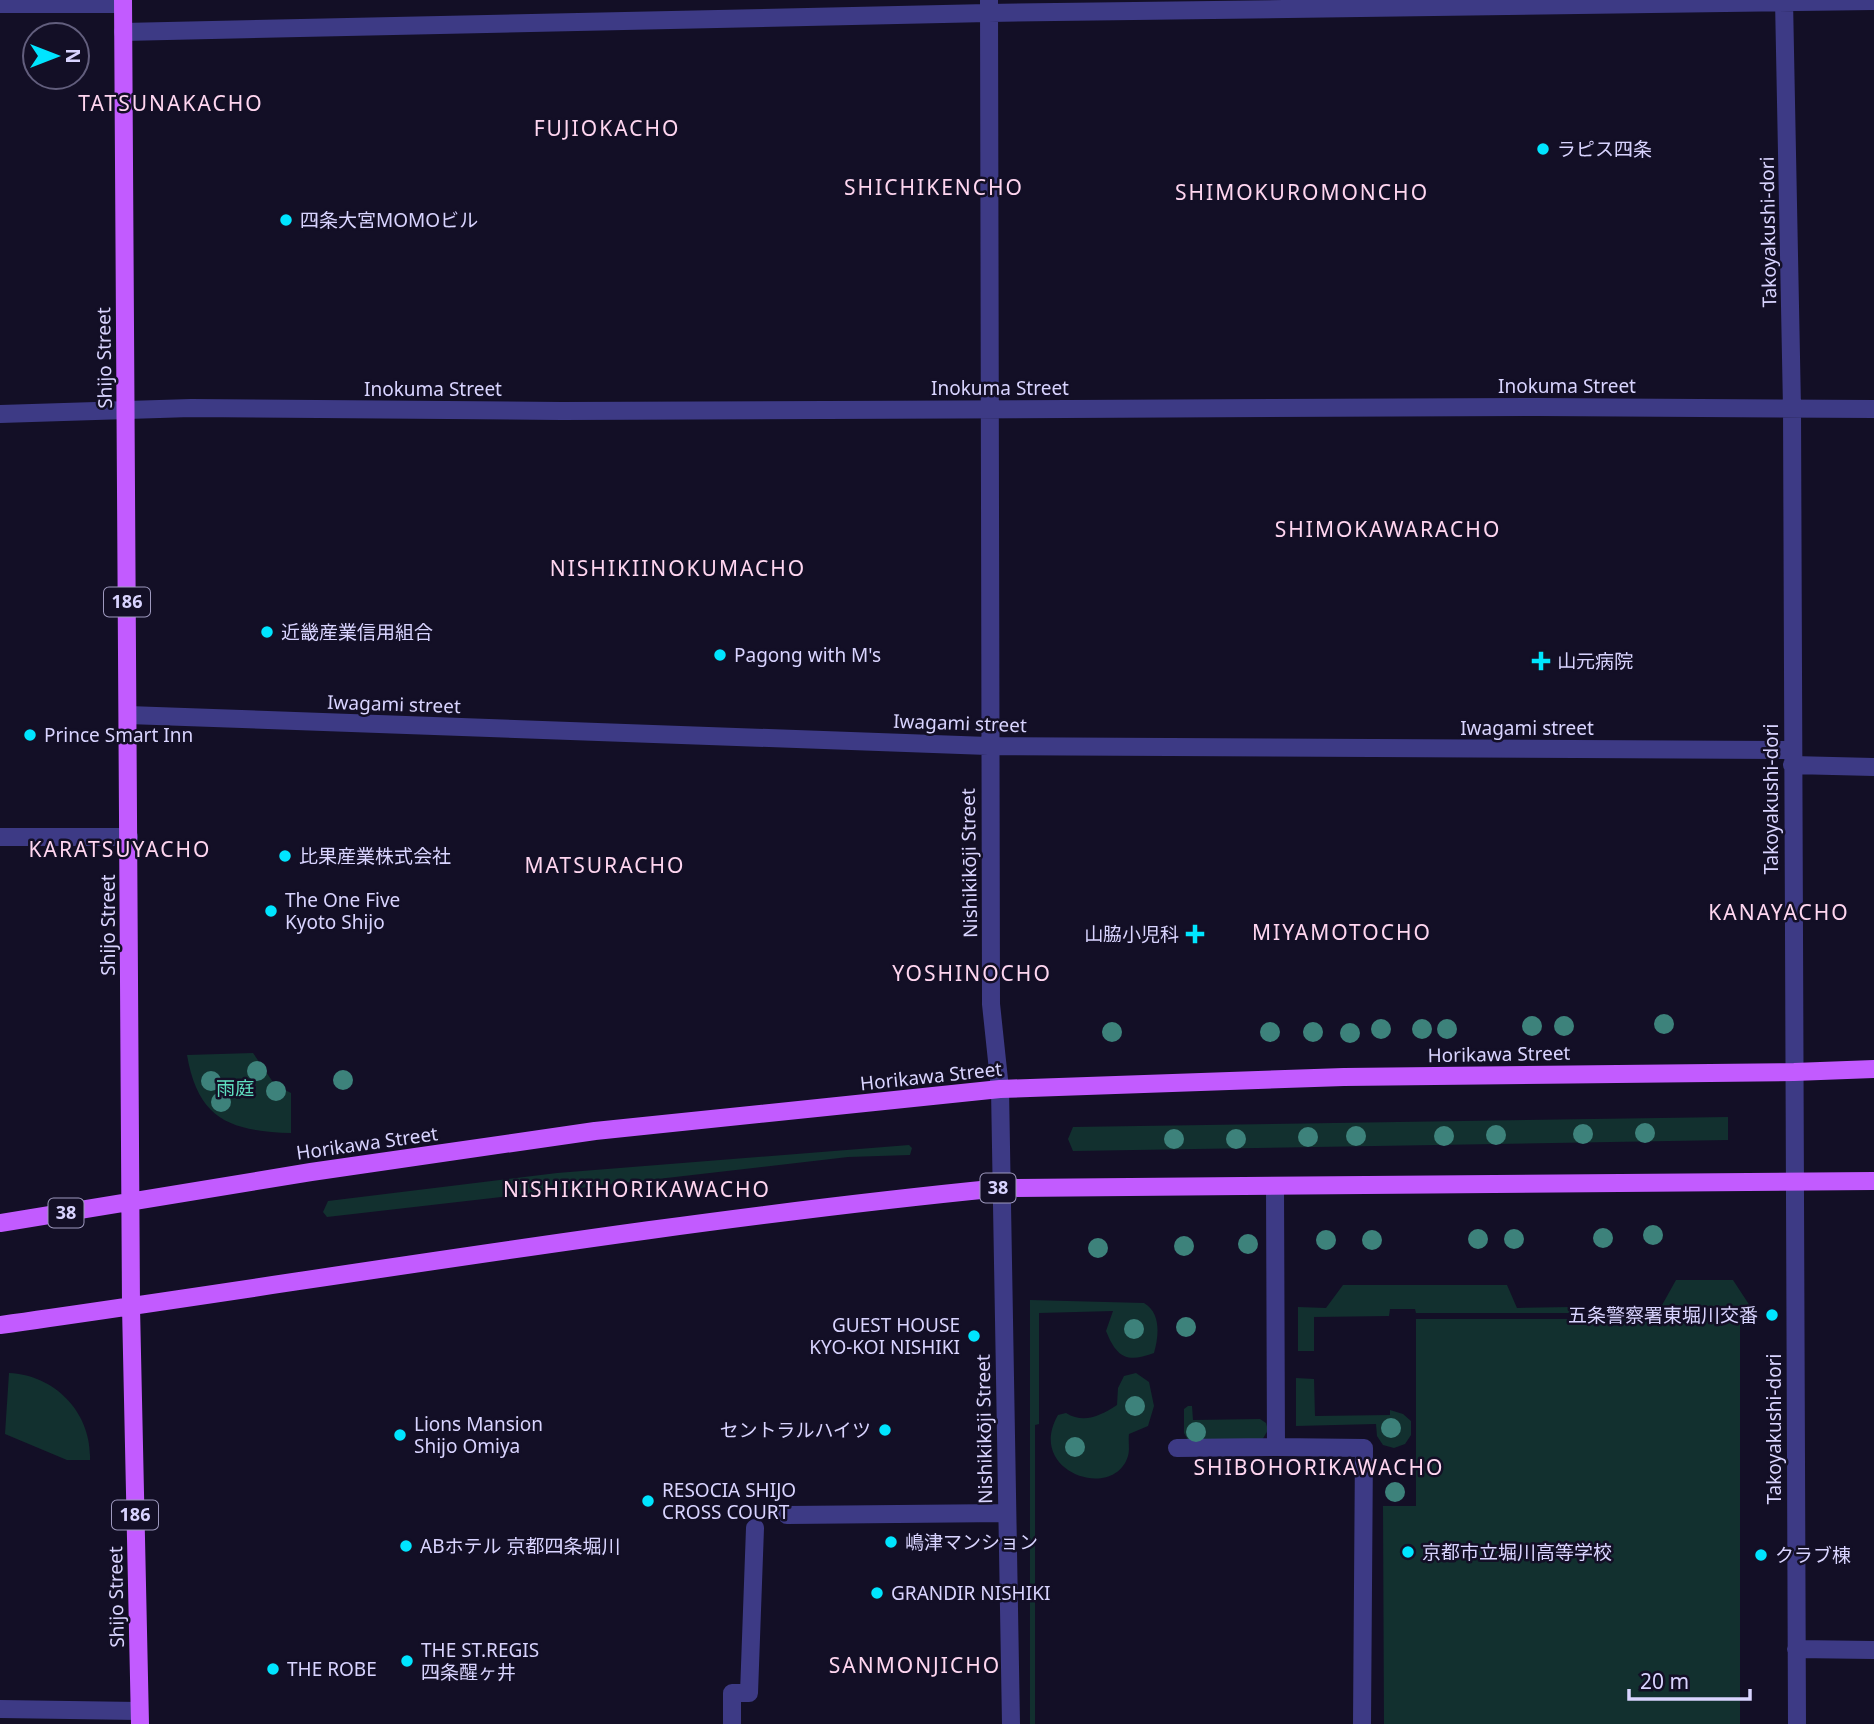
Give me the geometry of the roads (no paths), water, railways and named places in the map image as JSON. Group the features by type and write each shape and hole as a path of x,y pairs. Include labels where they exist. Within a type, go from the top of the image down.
{"main road":[{"name":"Shijo Street","path":"123,2 131,1307 139,1717"},
{"name":"Horikawa Street","path":"0,1223 311,1172 595,1131 1000,1089 1344,1077 1874,1069"},
{"name":"38","path":"0,1325 131,1307 311,1277 859,1202 1001,1188 1794,1184 1874,1181"}],"street":[{"name":"Takoyakushi-dori","path":"1784,1 1792,408 1797,1724"},
{"path":"123,32 989,6 1874,1"},
{"path":"0,4 123,2"},
{"name":"Nishikikōji Street","path":"989,6 988,746 991,1004 1000,1089 1011,1724"},
{"name":"Inokuma Street","path":"126,412 191,408 562,411 1874,409"},
{"path":"0,414 126,412"},
{"name":"Iwagami street","path":"128,715 988,746 1792,758 1874,766"},
{"path":"0,837 129,837"},
{"path":"1275,1186 1276,1447"},
{"path":"1177,1448 1364,1448 1362,1724"},
{"path":"787,1514 1007,1513"},
{"path":"732,1724 732,1693 748,1693 755,1528"},
{"path":"1796,1649 1874,1650"},
{"path":"0,1710 139,1717"}],"place":[{"name":"ラピス四条","path":"1543,149"},
{"name":"四条大宮MOMOビル","path":"286,220"},
{"name":"近畿産業信用組合","path":"267,632"},
{"name":"Pagong with M's","path":"720,655"},
{"name":"山元病院","path":"1541,661"},
{"name":"Prince Smart Inn","path":"30,735"},
{"name":"比果産業株式会社","path":"285,856"},
{"name":"The One Five Kyoto Shijo","path":"271,911"},
{"name":"山脇小児科","path":"1195,934"},
{"name":"五条警察署東堀川交番","path":"1772,1315"},
{"name":"GUEST HOUSE KYO-KOI NISHIKI","path":"974,1336"},
{"name":"セントラルハイツ","path":"885,1430"},
{"name":"Lions Mansion Shijo Omiya","path":"400,1435"},
{"name":"RESOCIA SHIJO CROSS COURT","path":"648,1501"},
{"name":"嶋津マンション","path":"891,1542"},
{"name":"ABホテル 京都四条堀川","path":"406,1546"},
{"name":"京都市立堀川高等学校","path":"1408,1552"},
{"name":"クラブ棟","path":"1761,1555"},
{"name":"GRANDIR NISHIKI","path":"877,1593"},
{"name":"THE ST.REGIS 四条醒ヶ井","path":"407,1661"},
{"name":"THE ROBE","path":"273,1669"}],"district":[{"name":"TATSUNAKACHO","path":"171,104"},
{"name":"FUJIOKACHO","path":"607,129"},
{"name":"SHICHIKENCHO","path":"934,188"},
{"name":"SHIMOKUROMONCHO","path":"1302,193"},
{"name":"SHIMOKAWARACHO","path":"1388,530"},
{"name":"NISHIKIINOKUMACHO","path":"678,569"},
{"name":"KARATSUYACHO","path":"120,850"},
{"name":"MATSURACHO","path":"605,866"},
{"name":"KANAYACHO","path":"1779,913"},
{"name":"MIYAMOTOCHO","path":"1342,933"},
{"name":"YOSHINOCHO","path":"972,974"},
{"name":"NISHIKIHORIKAWACHO","path":"637,1190"},
{"name":"SHIBOHORIKAWACHO","path":"1319,1468"},
{"name":"SANMONJICHO","path":"915,1666"}],"park label":[{"name":"雨庭","path":"235,1088"}]}
